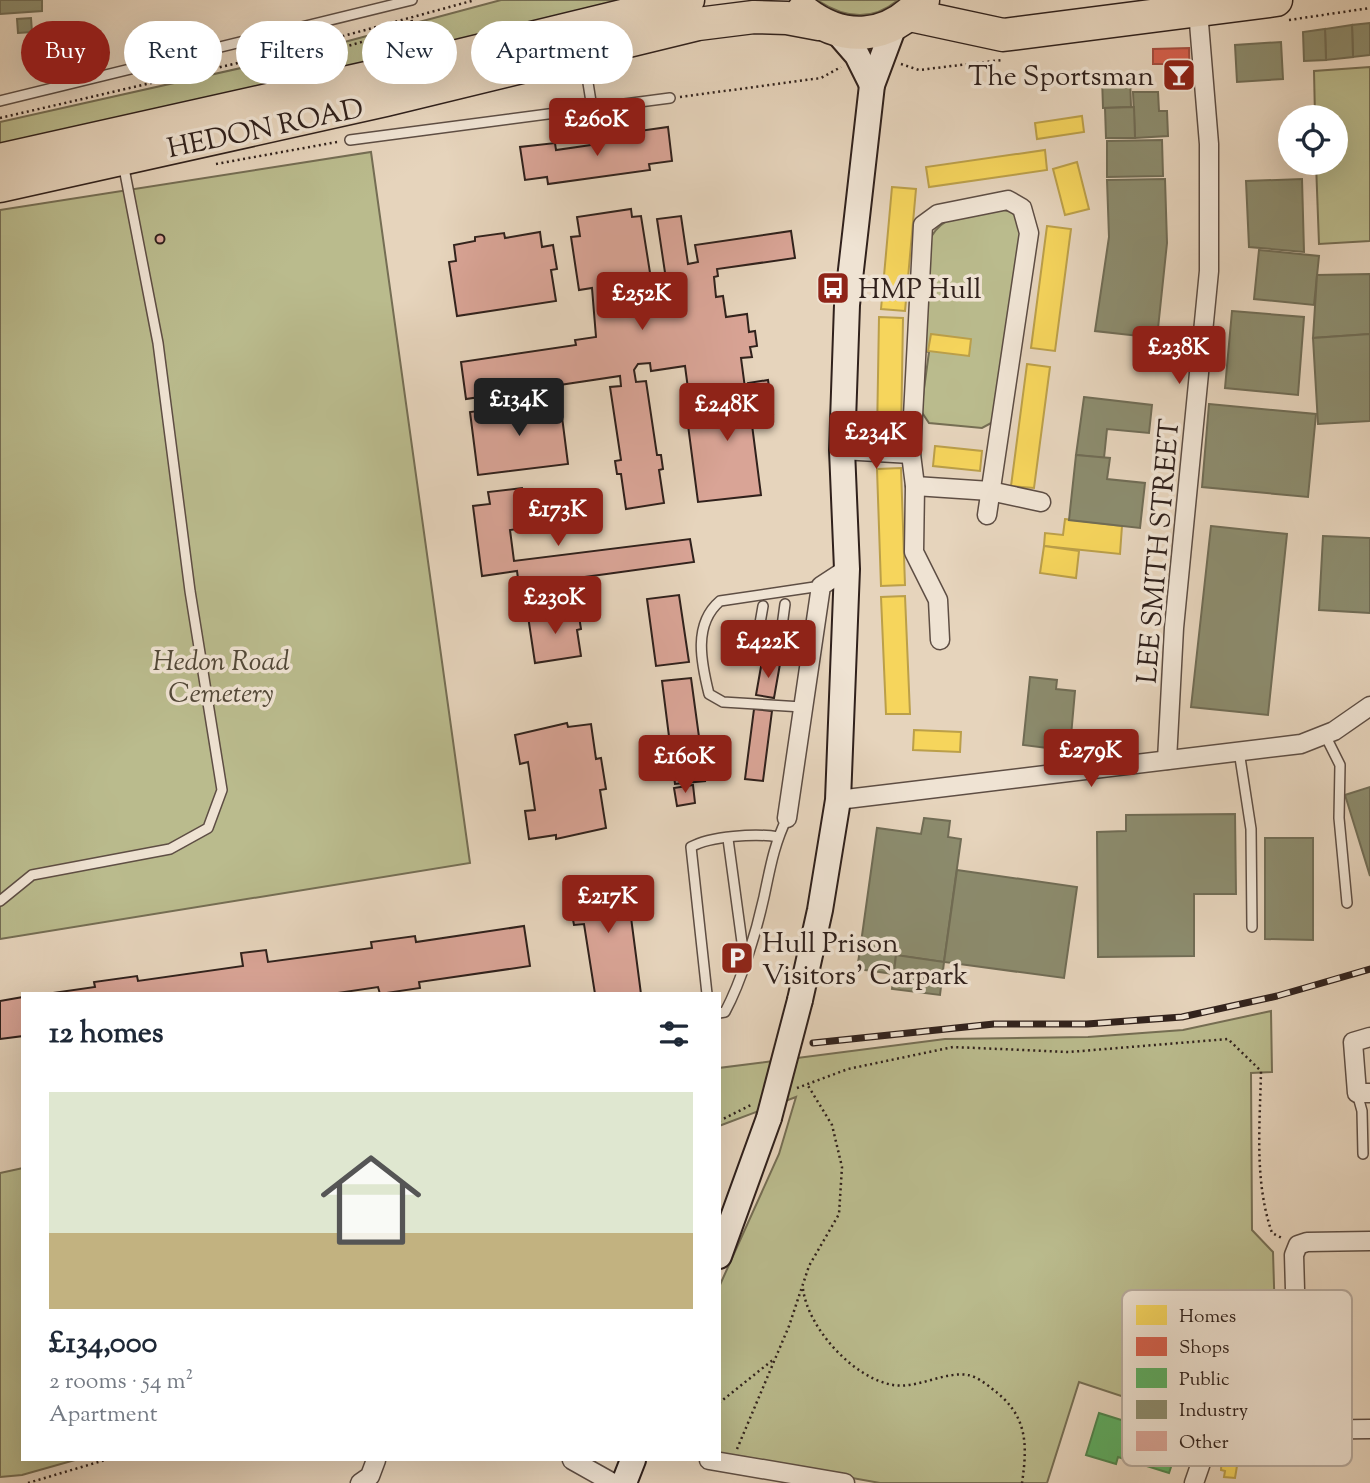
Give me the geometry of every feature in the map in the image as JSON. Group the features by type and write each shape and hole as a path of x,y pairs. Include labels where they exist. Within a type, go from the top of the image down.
{"highway":[{"name":"HEDON ROAD","path":"0,160 375,76 688,0"},
{"path":"795,0 828,28"},
{"path":"948,0 972,30"},
{"path":"909,14 1003,35 1028,34 1276,0"},
{"name":"HEDON ROAD","path":"633,40 698,24 754,17 787,18 856,35 909,14"},
{"name":"HEDON ROAD","path":"0,186 471,79"}],"street":[{"name":"LEE SMITH STREET","path":"1167,760 1174,628 1209,271 1209,144 1198,11"},
{"path":"721,1249 800,1000 820,910 838,800 847,569 842,450 847,305 872,85 909,14"},
{"path":"828,28 857,55 872,85"},
{"path":"940,640 938,600 914,552 915,486 911,454 923,225 938,214 1008,200 1022,208 1029,233 987,515"},
{"path":"842,450 911,454"},
{"path":"915,486 990,491 1041,502"},
{"path":"787,818 821,586 847,569"},
{"path":"838,800 1301,744 1329,733 1370,706"},
{"path":"1363,1093 1353,1042 1370,1038"},
{"path":"1295,1290 1294,1255 1298,1245 1307,1242 1370,1241"},
{"path":"1352,1429 1370,1429"},
{"path":"574,1461 613,1483"},
{"path":"624,1483 633,1461"},
{"path":"716,1461 845,1483"},
{"path":"1194,1483 1200,1466"}],"lane":[{"path":"0,101 412,0"},
{"path":"589,84 597,139"},
{"path":"350,140 670,98"},
{"path":"0,901 32,875 170,849 208,828 222,790 190,591 158,343 122,158"},
{"path":"802,707 723,702 709,694 702,668 701,638 709,610 720,601 821,586"},
{"path":"778,656 785,604"},
{"path":"763,606 755,652 809,660"},
{"path":"1329,733 1340,765 1339,818 1347,903"},
{"path":"1239,751 1251,829 1252,926"},
{"path":"721,1013 725,1012 734,994 764,898 772,855 787,818"},
{"path":"708,992 691,847 706,841 764,834 778,837"},
{"path":"728,839 745,959"},
{"path":"1363,1093 1363,1153"}],"path":[{"path":"0,118 281,52 475,0"},
{"path":"348,46 414,27 411,17"},
{"path":"354,44 356,52"},
{"path":"794,1089 848,1069 953,1047 1069,1052 1228,1039 1261,1071 1259,1156 1264,1208 1272,1233 1298,1245"},
{"path":"731,1463 809,1266 839,1214 842,1167 832,1125 807,1084"},
{"path":"721,1120 763,1110"},
{"path":"802,1286 809,1317 819,1333 872,1378 895,1385 968,1375 1006,1399 1019,1416 1024,1438 1022,1483"},
{"path":"721,1401 775,1357"},
{"path":"27,1483 101,1461"}],"green space":[{"path":"501,0 657,0 568,21 471,21 471,44 457,47 457,21 423,21"},
{"path":"817,0 898,0 878,12 858,15 837,11"},
{"path":"362,37 362,70 348,73 348,41"},
{"path":"1370,67 1370,241 1319,244 1316,175 1348,175 1348,105 1315,105 1314,71"},
{"path":"236,69 236,84 301,84 0,155 0,122 169,84 222,84 222,72"},
{"name":"Hedon Road Cemetery","path":"371,152 470,863 0,939 0,210"},
{"path":"996,209 1013,213 1021,228 993,422 982,428 929,423 921,411 929,352 923,351 931,237 943,223 951,219"},
{"path":"1271,1011 1272,1072 1251,1073 1252,1230 1273,1252 1274,1290 1122,1290 1122,1396 1079,1382 1047,1483 880,1483 721,1454 721,1283 779,1154 796,1097 721,1125 721,1068 945,1039 1088,1037 1183,1030"},
{"path":"21,1168 21,1461 71,1461 22,1475 0,1477 0,1173"}],"building: Homes":[{"path":"1082,116 1084,132 1037,139 1035,123"},
{"path":"1045,150 1047,170 929,187 926,167"},
{"path":"1077,162 1089,209 1065,215 1053,169"},
{"path":"892,187 916,189 905,311 881,309"},
{"path":"1047,226 1071,229 1055,351 1031,348"},
{"path":"879,317 903,318 901,436 877,435"},
{"path":"931,334 971,339 969,356 928,351"},
{"path":"1027,364 1050,367 1034,488 1011,486"},
{"path":"935,446 982,451 980,471 933,466"},
{"path":"901,468 905,585 881,586 877,469"},
{"path":"1065,519 1122,526 1120,554 1044,546 1045,533 1063,535"},
{"path":"1044,546 1079,551 1076,578 1040,573"},
{"path":"905,596 910,714 886,714 881,597"},
{"path":"914,730 961,732 960,752 913,750"},
{"path":"1221,1466 1237,1466 1235,1478 1224,1477 1225,1471 1221,1470"}],"building: Shops":[{"name":"The Sportsman","path":"1189,48 1190,87 1169,87 1168,64 1153,64 1153,49"}],"building: Public":[{"path":"1099,1413 1122,1420 1122,1458 1118,1457 1116,1464 1086,1455"},
{"path":"1147,1466 1171,1466 1169,1473"}],"building: Industry":[{"path":"0,0 42,0 42,11 0,14"},
{"path":"31,18 31,21 21,21 21,33 18,33 17,19"},
{"path":"1370,23 1370,55 1353,57 1352,25"},
{"path":"1352,25 1353,57 1326,60 1325,29"},
{"path":"1325,29 1326,60 1304,61 1303,32"},
{"path":"1281,42 1283,79 1237,82 1235,45"},
{"path":"1130,76 1131,107 1103,108 1102,77"},
{"path":"1133,92 1158,92 1159,111 1167,111 1168,136 1135,138"},
{"path":"1134,107 1135,138 1106,138 1105,108"},
{"path":"1162,140 1163,176 1107,177 1107,141"},
{"path":"1165,179 1167,243 1157,338 1095,331 1109,237 1107,180"},
{"path":"1302,179 1304,252 1249,247 1246,181"},
{"path":"1259,250 1319,256 1314,305 1254,299"},
{"path":"1370,274 1370,334 1313,338 1317,275"},
{"path":"1232,311 1304,317 1298,395 1225,388"},
{"path":"1370,334 1370,421 1318,424 1313,338"},
{"path":"1084,397 1152,405 1149,433 1107,429 1104,458 1076,455"},
{"path":"1209,404 1316,414 1308,497 1202,487"},
{"path":"1076,455 1110,458 1107,479 1145,483 1140,528 1069,520"},
{"path":"1211,526 1287,534 1268,715 1191,707"},
{"path":"1323,536 1370,538 1370,613 1319,610"},
{"path":"1030,677 1057,680 1056,689 1075,691 1071,736 1066,736 1065,747 1056,746 1056,749 1023,745"},
{"path":"1370,787 1370,876 1345,795"},
{"path":"1235,814 1236,894 1194,894 1194,956 1098,957 1097,832 1126,831 1126,815"},
{"path":"924,818 950,821 948,837 961,839 944,962 860,950 877,828 921,834"},
{"path":"1265,838 1313,838 1313,940 1265,939"},
{"path":"957,870 1077,887 1064,978 944,962"},
{"path":"860,950 896,955 894,974 857,969"},
{"path":"896,955 944,962 940,995 892,989"}],"building: Other":[{"path":"668,127 672,161 649,164 650,170 548,184 547,177 525,180 520,147 555,143 556,150 633,139 632,132"},
{"path":"631,209 632,217 641,216 651,279 638,280 643,311 670,306 657,219 681,216 688,264 698,262 695,245 791,231 795,258 717,269 718,276 714,277 716,297 723,296 726,317 747,314 749,332 755,331 757,346 750,347 752,357 741,358 745,388 689,396 685,366 651,371 650,363 638,364 634,370 636,382 646,381 657,455 661,455 663,469 659,470 664,503 626,509 621,474 617,474 615,461 621,460 610,387 621,386 620,376 466,399 461,362 576,345 575,340 596,337 592,288 579,290 571,237 580,236 577,217"},
{"path":"540,232 542,247 553,245 557,269 551,270 556,301 457,316 449,262 456,261 454,245 475,241 475,237 504,233 505,238"},
{"path":"160,234 165,239 160,244 155,239"},
{"path":"768,380 773,414 751,417 761,495 698,502 685,402 749,394 748,383"},
{"path":"560,401 568,464 478,475 470,412"},
{"path":"522,488 524,501 528,500 531,527 510,530 514,561 690,539 694,562 519,586 517,571 482,576 473,506 490,504 488,492"},
{"path":"679,595 689,662 656,666 647,599"},
{"path":"578,610 581,629 577,630 581,656 535,663 528,616"},
{"path":"762,661 780,664 774,698 756,695"},
{"path":"691,678 705,781 675,784 662,681"},
{"path":"754,709 772,711 763,781 745,779"},
{"path":"567,723 568,727 591,724 596,759 601,758 606,789 600,790 606,828 556,839 556,835 529,839 525,811 535,810 528,762 520,764 515,735"},
{"path":"693,785 695,803 677,806 674,788"},
{"path":"626,879 641,992 595,992 584,924 574,925 567,887"},
{"path":"524,926 530,966 419,982 420,988 393,992 379,992 378,987 344,992 60,992 95,987 94,982 137,976 138,981 243,966 241,953 266,950 268,962 372,948 371,942 415,936 416,942"},
{"path":"21,997 21,1036 0,1039 0,1001"}],"railway":[{"path":"813,1043 994,1024 1087,1024 1182,1017 1277,996 1370,969"}],"place":[{"name":"The Sportsman","path":"1179,75"},
{"name":"HMP Hull","path":"833,288"},
{"name":"Hull Prison Visitors' Carpark","path":"737,958"}]}
